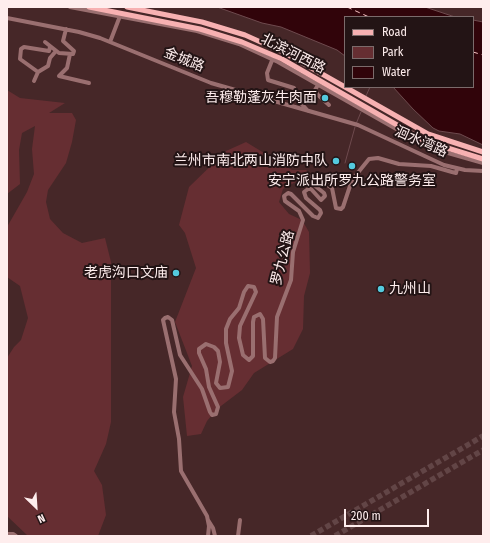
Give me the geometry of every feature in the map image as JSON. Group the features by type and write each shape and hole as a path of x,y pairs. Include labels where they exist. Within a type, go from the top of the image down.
{"main road":[{"name":"北滨河西路","path":"89,7 126,16 200,29 242,42 273,57 425,141 483,159"},
{"name":"北滨河西路","path":"129,8 202,22 245,35 285,53 344,86"},
{"name":"北滨河西路","path":"347,88 428,134 483,152"}],"street":[{"path":"70,7 126,16 110,42"},
{"name":"金城路","path":"7,18 86,34 110,42 211,83 356,125"},
{"path":"66,29 63,41 74,51 70,54 68,68 60,76 89,83"},
{"path":"45,42 56,51 70,54"},
{"path":"38,72 20,59 21,49 24,47 49,52 50,47"},
{"path":"34,81 38,72 48,66 50,58 56,51"},
{"path":"308,111 300,102 294,88 268,80 266,73 273,57 421,143 448,153 483,163"},
{"path":"318,84 316,90 318,95 329,105"},
{"name":"洄水湾路","path":"356,125 431,160 457,169 483,171"},
{"name":"罗九公路","path":"208,536 208,520 181,471 180,439 174,412 176,379 163,320 168,317 172,320 180,355 202,389 210,412 212,415 216,414 218,407 209,387 206,369 198,353 199,349 206,344 214,347 218,351 220,357 216,383 220,388 228,387 232,371 226,343 226,329 230,319 240,308 244,292 248,286 254,287 256,292 240,326 239,338 243,355 249,360 253,356 253,322 254,317 260,314 264,319 265,358 270,362 276,358 277,317 291,280 293,252 303,220 299,211 285,201 284,196 288,193 291,194 313,216 318,218 321,213 320,210 306,198 304,192 308,189 311,190 321,200 325,196 324,193 309,181 311,176 314,176 332,188 336,208 341,209 352,180 369,159 378,158 399,164 431,166 456,173 457,169"},
{"path":"208,520 213,528 215,536"},
{"path":"238,536 240,520"},
{"path":"7,534 13,534 16,536"}],"green space":[{"path":"7,90 20,98 65,103 49,113 72,113 76,120 66,163 48,190 46,202 50,219 63,233 82,243 105,238 111,262 111,422 106,444 94,471 102,485 106,515 98,536 28,536 7,516 7,358 14,347 21,340 28,318 20,286 7,277 7,227 27,192 34,174 32,149 35,126 22,133 19,150 20,184 7,194"},
{"path":"246,142 292,170 306,170 310,174 283,189 279,202 289,214 302,220 309,232 310,273 304,296 303,329 293,349 254,373 242,390 217,409 207,421 201,434 187,436 183,397 192,366 175,322 196,268 185,233 179,225 189,187 226,151"}],"water":[{"path":"217,7 425,7 452,16 344,16 344,55 337,50 281,27 262,23"},
{"path":"474,20 483,22 483,145 460,134 439,131 433,128 394,88 474,88"}],"waterway":[{"path":"366,96 370,88"},
{"path":"356,124 361,112"},
{"path":"345,163 355,127"}],"ferry route":[{"path":"347,7 367,16"},
{"path":"474,52 483,55"}],"tunnel":[{"path":"311,536 483,436"},
{"path":"335,536 483,450"}],"place":[{"name":"吾穆勒蓬灰牛肉面","path":"325,98"},
{"name":"兰州市南北两山消防中队","path":"336,161"},
{"name":"安宁派出所罗九公路警务室","path":"352,166"},
{"name":"老虎沟口文庙","path":"176,273"},
{"name":"九州山","path":"381,289"}]}
